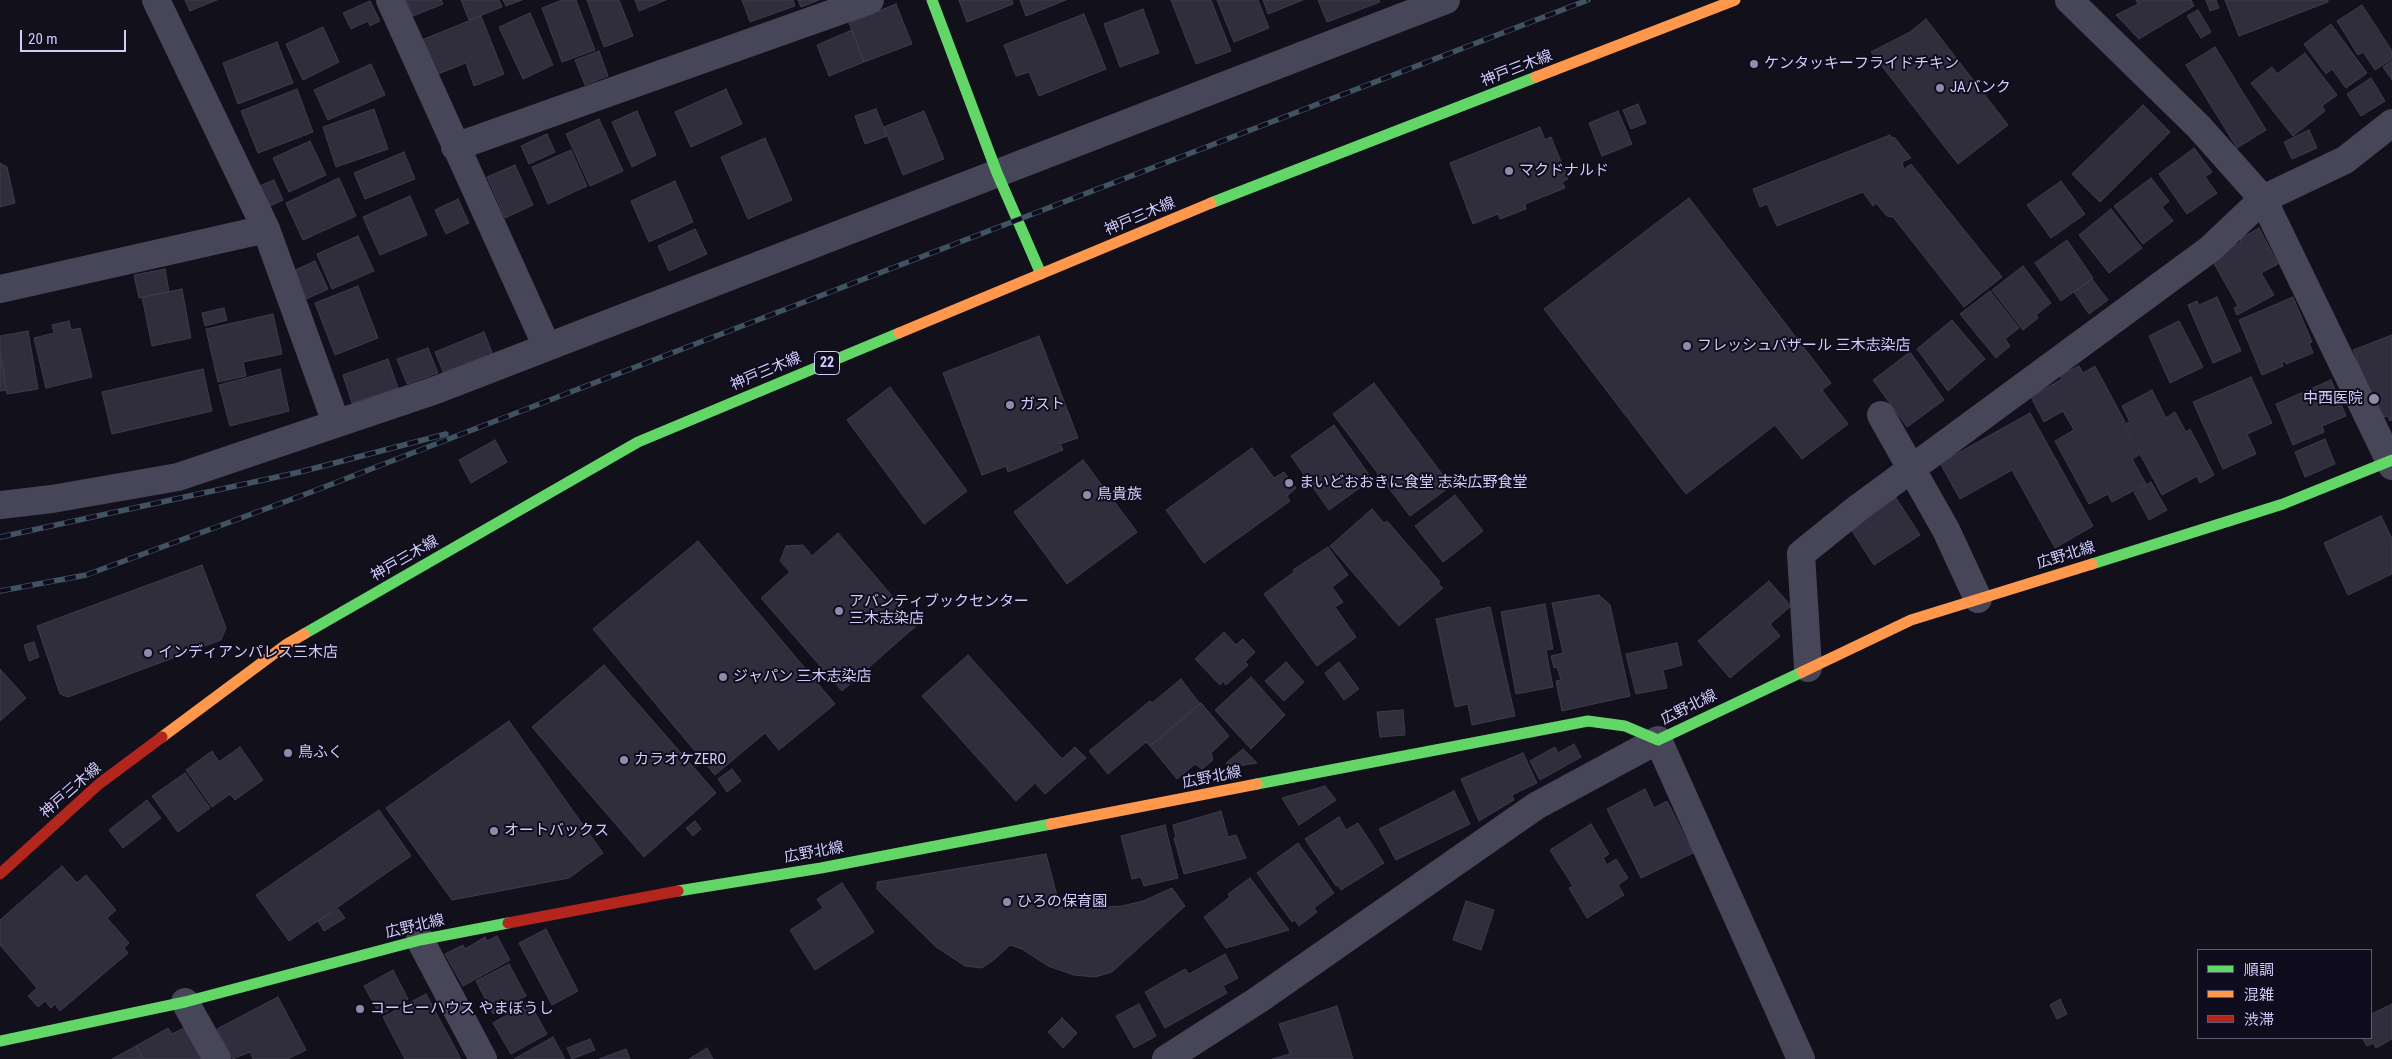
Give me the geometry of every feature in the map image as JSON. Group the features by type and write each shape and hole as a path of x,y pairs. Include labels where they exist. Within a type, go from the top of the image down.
{"street":[{"path":"156,0 266,229 336,423"},
{"path":"390,0 547,347"},
{"path":"456,147 870,0"},
{"path":"932,0 997,172 1041,274"},
{"path":"0,505 52,500 178,477 436,390 997,172 1411,6 1446,0"},
{"name":"神戸三木線","path":"0,874 99,784 287,644 638,442 1214,202 1735,0"},
{"path":"2069,0 2199,126 2264,199 2391,462"},
{"path":"1808,668 1801,554 1910,470 2210,249 2264,199 2345,160 2392,123"},
{"path":"0,289 266,229"},
{"path":"1881,415 1910,470 1946,530 1978,599"},
{"name":"広野北線","path":"0,1040 186,1002 420,940 637,897 830,866 1588,720 1625,726 1658,740 1911,620 2283,504 2391,462"},
{"path":"1166,1059 1267,994 1536,806 1658,740 1801,1059"},
{"path":"420,940 483,1059"},
{"path":"186,1002 217,1059"}],"building":[{"path":"185,0 217,0 190,11"},
{"path":"406,0 441,0 443,4 413,16"},
{"path":"461,0 499,0 502,7 469,20"},
{"path":"503,0 522,0 506,6"},
{"path":"562,0 576,0 595,50 562,62 542,8"},
{"path":"587,0 619,0 633,36 604,47"},
{"path":"635,0 666,0 639,11"},
{"path":"742,0 793,0 795,6 750,22"},
{"path":"798,0 819,0 801,7"},
{"path":"959,0 1012,0 1013,4 967,22"},
{"path":"1020,0 1066,0 1026,16"},
{"path":"1171,0 1211,0 1231,51 1196,64"},
{"path":"1217,0 1258,0 1269,28 1234,42"},
{"path":"1263,0 1303,0 1268,14"},
{"path":"1318,0 1379,0 1380,2 1327,22"},
{"path":"2136,0 2191,0 2194,6 2139,39 2116,15 2138,4"},
{"path":"2206,0 2216,0 2219,8 2210,11"},
{"path":"2225,0 2328,0 2328,2 2239,36"},
{"path":"370,1 380,21 370,26 368,21 351,29 343,13"},
{"path":"896,4 912,44 864,62 849,23"},
{"path":"2362,5 2392,51 2392,59 2375,70 2363,52 2358,55 2337,21"},
{"path":"1143,9 1159,53 1120,67 1104,24"},
{"path":"2198,10 2211,32 2201,38 2187,16"},
{"path":"530,13 553,65 523,79 499,27"},
{"path":"1084,14 1106,69 1039,96 1029,72 1016,76 1004,45"},
{"path":"481,16 504,74 474,86 466,63 433,76 419,41"},
{"name":"JAバンク","path":"1926,19 2008,125 1958,164 1871,52 1910,32"},
{"path":"2331,24 2367,73 2346,88 2332,69 2326,74 2304,44"},
{"path":"323,27 339,62 303,80 286,44"},
{"path":"852,30 864,62 829,76 817,45"},
{"path":"277,42 293,83 238,104 223,63"},
{"path":"2215,47 2266,130 2237,148 2186,65"},
{"path":"599,51 608,76 585,85 575,60"},
{"path":"2305,53 2337,95 2322,106 2325,111 2293,136 2251,83 2272,67 2277,74"},
{"path":"2392,61 2392,80 2383,67"},
{"path":"371,64 385,95 328,120 314,90"},
{"path":"2371,78 2385,101 2361,116 2347,94"},
{"path":"297,89 313,132 258,153 241,111"},
{"path":"726,89 742,124 691,147 675,112"},
{"path":"1638,104 1646,123 1631,129 1623,110"},
{"path":"2143,105 2170,132 2100,202 2072,174"},
{"path":"374,109 388,149 336,167 323,127"},
{"path":"876,109 887,136 865,144 855,116"},
{"path":"637,111 656,155 632,167 612,122"},
{"path":"924,111 944,159 903,175 884,127"},
{"path":"1618,111 1632,144 1602,156 1589,123"},
{"path":"599,119 623,171 590,186 566,134"},
{"name":"マクドナルド","path":"1540,127 1545,140 1551,137 1568,179 1562,182 1565,188 1525,204 1526,209 1500,219 1498,214 1473,224 1450,163"},
{"path":"2309,130 2317,148 2292,159 2284,142"},
{"path":"547,134 555,152 529,164 521,146"},
{"path":"1890,135 1892,138 1894,137 1911,158 1902,162 1904,169 1911,164 2002,277 1964,307 1893,217 1887,216 1876,203 1873,206 1863,192 1777,226 1767,204 1760,207 1753,189"},
{"path":"765,138 792,200 748,219 721,157"},
{"path":"310,141 326,175 289,192 273,158"},
{"path":"2194,148 2212,172 2205,177 2217,193 2187,214 2159,174"},
{"path":"571,150 587,186 548,204 532,167"},
{"path":"404,152 415,179 365,199 354,173"},
{"path":"0,163 7,167 15,203 0,207"},
{"path":"515,165 533,205 505,218 487,177"},
{"path":"339,178 356,216 303,240 286,203"},
{"path":"2151,178 2169,201 2162,207 2173,221 2143,244 2114,206"},
{"path":"274,180 283,200 259,211 250,190"},
{"path":"675,181 693,222 649,242 631,201"},
{"path":"2061,181 2085,214 2051,238 2027,205"},
{"path":"410,196 427,235 380,255 363,217"},
{"name":"フレッシュバザール 三木志染店","path":"1689,198 1831,383 1822,390 1848,424 1802,459 1775,425 1686,494 1544,309"},
{"path":"458,199 469,223 446,234 435,210"},
{"path":"2111,209 2142,248 2109,273 2079,235"},
{"path":"2259,228 2278,264 2261,273 2274,295 2237,315 2234,308 2238,306 2211,258 2241,242 2240,239"},
{"path":"695,229 707,254 669,271 658,246"},
{"path":"358,236 374,271 332,289 317,254"},
{"path":"2067,240 2093,278 2061,301 2035,263"},
{"path":"315,261 328,289 304,300 291,272"},
{"path":"2023,266 2051,303 2036,315 2038,318 2023,330 1992,290"},
{"path":"165,269 169,292 139,298 134,275"},
{"path":"2092,279 2108,300 2089,314 2074,292"},
{"path":"358,286 378,338 335,355 315,303"},
{"path":"182,289 191,338 152,346 142,297"},
{"path":"1990,291 2019,328 2005,339 2010,346 1996,358 1960,314"},
{"path":"2217,297 2241,351 2213,363 2188,305 2197,301 2199,305"},
{"path":"2293,297 2312,342 2309,343 2313,353 2286,364 2285,361 2282,362 2283,366 2262,375 2239,320"},
{"path":"224,308 227,320 205,326 202,313"},
{"path":"273,314 282,354 243,362 246,376 218,382 206,329"},
{"path":"1952,320 1985,359 1948,391 1917,349"},
{"path":"69,321 71,330 80,328 92,377 46,388 34,338 54,333 52,325"},
{"path":"2179,321 2203,367 2170,383 2149,336"},
{"path":"28,331 38,389 7,394 0,350 0,336"},
{"path":"484,332 493,355 445,376 435,352"},
{"path":"2392,335 2392,420 2390,421 2388,416 2380,418 2353,350"},
{"name":"ガスト","path":"1039,336 1078,438 1060,444 1063,450 1008,472 1006,466 982,475 943,373"},
{"path":"428,348 438,373 407,384 397,359"},
{"path":"1910,352 1944,400 1907,427 1873,380"},
{"path":"0,354 6,390 0,391"},
{"path":"388,359 398,388 352,403 343,375"},
{"path":"2079,366 2083,373 2095,366 2125,422 2122,423 2139,455 2132,459 2146,484 2112,502 2108,494 2089,504 2055,441 2074,430 2063,411 2044,422 2031,397 2062,379 2060,375"},
{"path":"203,369 212,411 112,434 102,392"},
{"path":"280,369 289,411 230,426 219,385"},
{"path":"2251,377 2272,423 2247,434 2256,454 2223,469 2193,402"},
{"path":"2331,380 2346,416 2322,426 2324,432 2293,445 2276,404"},
{"path":"1374,383 1451,486 1410,516 1333,414"},
{"path":"890,387 967,491 924,524 847,420"},
{"path":"2152,390 2166,418 2175,412 2186,432 2190,429 2214,475 2200,483 2197,476 2162,495 2124,424 2130,422 2122,406"},
{"path":"2030,413 2093,526 2055,548 2012,470 1960,499 1940,463"},
{"path":"1334,425 1372,479 1329,510 1291,456"},
{"path":"2325,439 2335,464 2305,477 2295,452"},
{"path":"495,440 507,462 471,483 459,460"},
{"path":"1252,448 1274,478 1284,472 1296,488 1287,496 1290,501 1204,563 1166,510"},
{"path":"1083,460 1137,532 1067,584 1014,512"},
{"path":"2151,482 2167,510 2149,520 2134,492"},
{"path":"1455,495 1483,531 1443,562 1415,526"},
{"path":"1896,498 1920,535 1874,565 1850,528"},
{"path":"1372,509 1384,523 1387,521 1440,582 1438,584 1443,588 1399,626 1330,546"},
{"path":"2381,516 2392,539 2392,574 2348,595 2324,543"},
{"name":"アバンティブックセンター 三木志染店","path":"838,533 917,625 842,691 761,598 790,572 780,561 786,546 803,545 812,556"},
{"name":"ジャパン 三木志染店","path":"698,541 835,704 779,750 765,733 715,775 593,629"},
{"path":"1328,547 1348,575 1332,587 1343,602 1335,607 1356,637 1317,666 1264,594 1294,572 1293,570"},
{"path":"202,565 226,628 221,640 68,697 60,694 37,626"},
{"path":"1769,581 1791,606 1770,624 1780,636 1730,678 1698,641"},
{"path":"1599,595 1610,605 1630,696 1562,711 1556,681 1561,680 1557,667 1554,668 1551,656 1563,653 1552,603"},
{"path":"1545,604 1553,649 1546,650 1553,687 1516,694 1501,612"},
{"path":"1490,607 1515,716 1472,725 1468,704 1455,707 1436,619"},
{"path":"1224,632 1236,645 1243,639 1255,652 1245,662 1248,665 1226,685 1223,681 1220,685 1195,659"},
{"path":"34,642 39,657 29,661 24,645"},
{"path":"1677,643 1682,665 1663,670 1667,688 1636,694 1626,654"},
{"path":"968,655 1062,759 1075,747 1086,758 1045,794 1035,783 1016,801 922,696"},
{"path":"1286,662 1304,682 1284,701 1265,681"},
{"path":"1339,662 1359,689 1344,700 1325,673"},
{"name":"カラオケZERO","path":"604,665 716,793 644,857 532,727"},
{"path":"0,669 26,698 0,721"},
{"path":"1251,677 1285,715 1251,749 1215,710"},
{"path":"1181,679 1200,704 1150,746 1146,742 1108,774 1089,751 1150,701 1152,703"},
{"path":"1201,703 1229,736 1211,753 1213,760 1202,769 1195,764 1177,779 1150,746"},
{"path":"1403,710 1405,735 1380,737 1377,712"},
{"name":"オートバックス","path":"509,721 603,853 569,878 452,900 386,808"},
{"path":"1574,744 1581,757 1540,780 1530,761 1555,747 1558,753"},
{"path":"240,747 263,780 235,800 230,794 212,807 186,770 212,751 219,762"},
{"path":"1243,749 1257,763 1231,767 1226,763"},
{"path":"1523,753 1537,783 1512,795 1514,800 1479,821 1461,779"},
{"path":"732,769 741,781 727,792 718,779"},
{"path":"185,773 210,808 178,832 152,796"},
{"path":"1325,786 1336,800 1299,825 1282,798"},
{"path":"1645,789 1654,808 1667,801 1693,853 1641,878 1607,809"},
{"path":"1454,791 1470,824 1396,860 1379,829"},
{"path":"147,800 161,818 123,848 109,830"},
{"path":"379,810 411,856 289,941 256,895"},
{"path":"1221,811 1228,837 1236,835 1246,858 1184,874 1174,838 1176,837 1173,825"},
{"path":"1339,817 1346,830 1358,823 1384,863 1341,890 1338,885 1336,886 1305,839"},
{"path":"695,821 701,829 693,836 686,828"},
{"path":"1591,824 1609,854 1603,858 1607,865 1616,859 1628,878 1618,885 1624,895 1587,918 1569,888 1573,886 1550,850"},
{"path":"1165,825 1178,878 1144,886 1141,877 1132,879 1121,836"},
{"path":"1298,843 1334,893 1314,908 1317,912 1299,926 1295,920 1292,922 1257,873"},
{"path":"1046,854 1060,907 1079,909 1122,906 1143,901 1172,888 1185,906 1112,972 1095,977 1074,975 1048,966 1022,949 1010,945 982,968 965,966 936,947 877,889 877,882"},
{"path":"62,866 77,883 86,875 116,910 107,918 129,943 124,948 128,953 60,1011 55,1004 51,1008 45,1001 38,1007 28,996 37,988 0,945 0,920"},
{"path":"1250,878 1289,930 1226,948 1204,917 1230,897 1228,894"},
{"path":"842,883 874,932 815,970 790,930 823,908 817,899"},
{"path":"1466,901 1494,910 1481,950 1453,940"},
{"path":"338,909 345,918 324,931 318,921"},
{"path":"546,929 578,991 552,1005 519,943"},
{"path":"497,936 510,960 463,986 445,954 463,945 465,949 485,937 487,941"},
{"path":"1225,954 1238,978 1223,986 1227,993 1165,1028 1145,992 1185,969 1189,974"},
{"path":"509,964 526,996 493,1014 476,981"},
{"path":"393,970 408,999 380,1015 364,986"},
{"path":"426,994 461,1059 405,1059 383,1017"},
{"path":"278,997 306,1050 288,1059 253,1059 250,1052 233,1059 217,1029"},
{"path":"2060,999 2067,1014 2057,1019 2050,1005"},
{"path":"529,1002 547,1034 511,1054 493,1023"},
{"path":"1139,1004 1156,1036 1134,1048 1116,1016"},
{"path":"2392,1004 2392,1039 2376,1048 2373,1043 2367,1046 2363,1039 2372,1039 2372,1014"},
{"path":"1337,1006 1353,1059 1272,1059 1290,1054 1279,1024"},
{"path":"1062,1018 1077,1033 1063,1048 1048,1032"},
{"path":"186,1027 204,1059 143,1059 136,1046 168,1028 172,1034"},
{"path":"553,1037 565,1059 514,1059"},
{"path":"590,1039 595,1050 572,1059 567,1048"},
{"path":"136,1046 143,1059 112,1059"},
{"path":"707,1048 713,1059 689,1059"},
{"path":"626,1049 630,1059 599,1059"}],"railway":[{"path":"0,591 86,575 306,494 1588,0"},
{"path":"0,537 300,472 446,434"}],"traffic: fast":[{"path":"932,0 997,173 1041,274"},
{"path":"1211,203 1536,77"},
{"path":"304,634 638,442 899,333"},
{"path":"2092,564 2283,504 2392,460"},
{"path":"1257,784 1588,721 1625,726 1658,740 1802,672"},
{"path":"678,891 821,868 1051,824"},
{"path":"0,1041 185,1002 420,940 508,923"}],"traffic: slow":[{"path":"1536,77 1735,0"},
{"path":"899,333 1211,203"},
{"path":"1802,672 1911,620 2092,564"},
{"path":"162,737 287,644 304,634"},
{"path":"1051,824 1257,784"}],"traffic: jam":[{"path":"0,874 99,784 162,737"},
{"path":"508,923 678,891"}],"place":[{"name":"ケンタッキーフライドチキン","path":"1754,64"},
{"name":"JAバンク","path":"1940,88"},
{"name":"マクドナルド","path":"1509,171"},
{"name":"フレッシュバザール 三木志染店","path":"1687,346"},
{"name":"中西医院","path":"2374,399"},
{"name":"ガスト","path":"1010,405"},
{"name":"まいどおおきに食堂 志染広野食堂","path":"1289,483"},
{"name":"鳥貴族","path":"1087,495"},
{"name":"アバンティブックセンター 三木志染店","path":"839,611"},
{"name":"インディアンパレス三木店","path":"148,653"},
{"name":"ジャパン 三木志染店","path":"723,677"},
{"name":"鳥ふく","path":"288,753"},
{"name":"カラオケZERO","path":"624,760"},
{"name":"オートバックス","path":"494,831"},
{"name":"ひろの保育園","path":"1007,902"},
{"name":"コーヒーハウス やまぼうし","path":"360,1009"}]}
